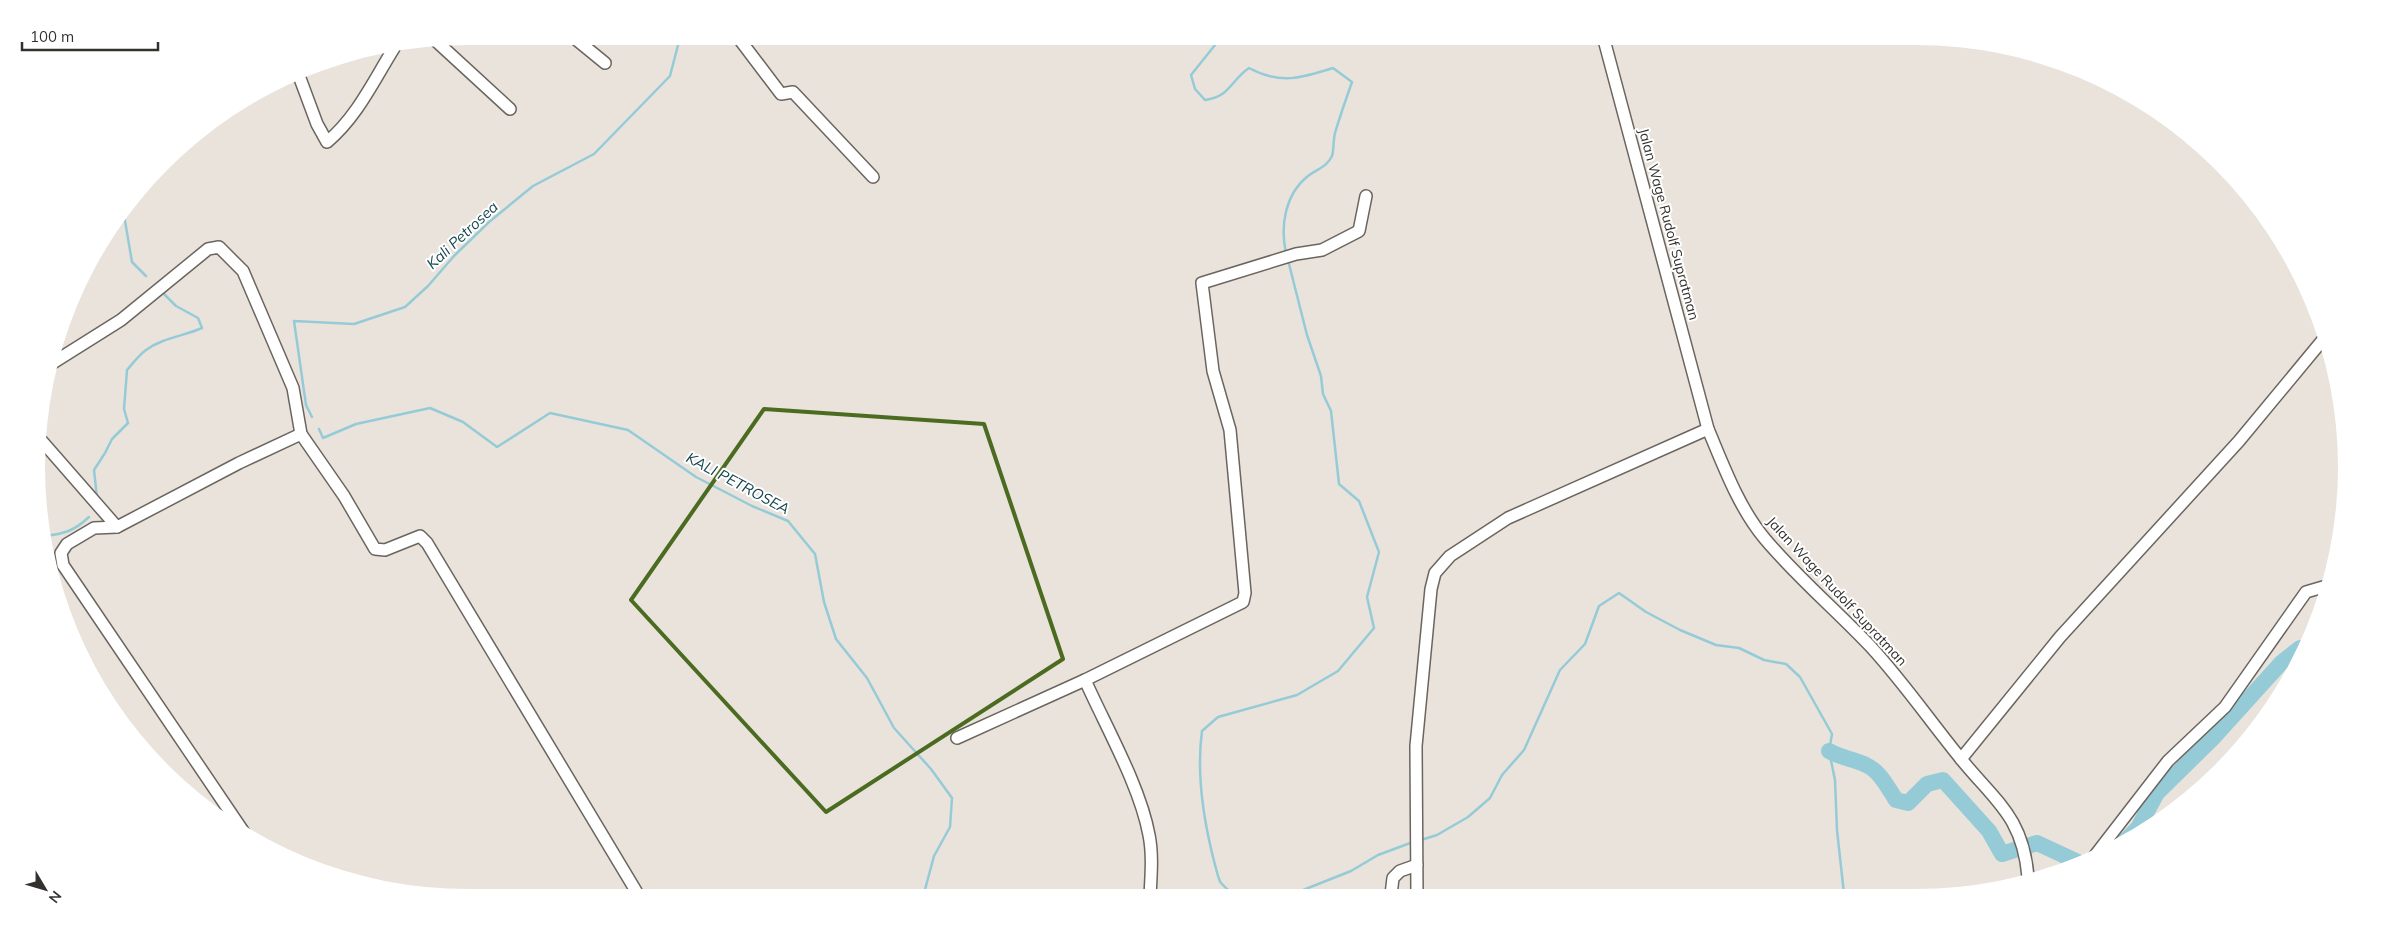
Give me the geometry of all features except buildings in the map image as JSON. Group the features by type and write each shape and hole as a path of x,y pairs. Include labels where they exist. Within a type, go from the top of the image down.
{"street":[{"path":"583,45 605,63"},
{"path":"744,45 781,94 793,92 873,177"},
{"name":"Jalan Wage Rudolf Supratman","path":"1605,45 1708,429 1734,489 1765,539 1911,692 1961,759 2008,812 2020,834 2027,860 2028,874"},
{"path":"441,46 510,109"},
{"path":"300,80 316,122 327,142 370,92 377,75 391,52"},
{"path":"957,738 1085,680 1238,606 1245,598 1230,430 1213,371 1202,283 1296,254 1322,250 1360,231 1366,196"},
{"path":"59,359 121,320 208,249 219,247 243,271 256,300 293,388 301,434 344,496 375,549 386,550 420,536 427,543 635,889"},
{"path":"1961,759 2060,637 2239,441 2320,344"},
{"path":"1417,889 1417,736 1432,581 1441,564 1508,518 1708,429"},
{"path":"235,819 63,565 61,553 67,544 94,528 117,527 239,463 301,434"},
{"path":"46,445 117,527"},
{"path":"2102,845 2168,761 2225,707 2306,592 2321,588"},
{"path":"1085,680 1137,796 1144,817 1151,850 1150,889"},
{"path":"1392,889 1393,878 1400,871 1417,861"}],"highlighted area":[{"path":"764,409 984,424 1063,659 826,812 631,600"}],"waterway":[{"name":"Kali Petrosea","path":"312,417 306,405 294,321 354,324 405,307 428,286 454,256 489,222 533,186 594,154 670,76 678,45"},
{"path":"1215,45 1191,75 1195,89 1205,100 1225,92 1249,68 1271,77 1281,78 1301,77 1333,68 1352,82 1335,133 1330,160 1300,183 1289,201 1284,222 1286,253"},
{"path":"125,220 132,262 146,276"},
{"path":"1228,889 1219,879 1207,833 1200,765 1202,731 1218,717 1297,695 1338,671 1374,628 1367,597 1379,552 1359,501 1339,484 1331,411 1323,394 1321,376 1307,335 1288,260"},
{"path":"97,498 94,470 112,439 128,423 124,409 127,370 141,354 152,346 202,328 198,318 176,306 161,291"},
{"name":"KALI PETROSEA","path":"319,429 323,438 356,424 430,408 463,422 497,447 550,413 628,430 696,477 752,506 788,521 815,554 824,602 836,639 867,678 894,728 931,769 952,798 950,827 934,856 925,889"},
{"path":"51,535 68,531 89,517"},
{"path":"1421,840 1437,835 1468,817 1490,798 1502,775 1524,750 1560,670 1585,644 1599,606 1619,593 1646,612 1680,630 1716,645 1739,648 1764,660 1786,664 1800,677 1832,734 1829,751 1835,780 1837,830 1843,889"},
{"path":"2140,824 2157,793 2214,737 2281,663 2295,652"},
{"path":"1829,751 1871,768 1883,780 1896,800 1908,803 1927,784 1943,780 1989,831 2002,854 2037,843 2072,859"},
{"path":"1306,889 1351,871 1378,855 1413,842"}]}
